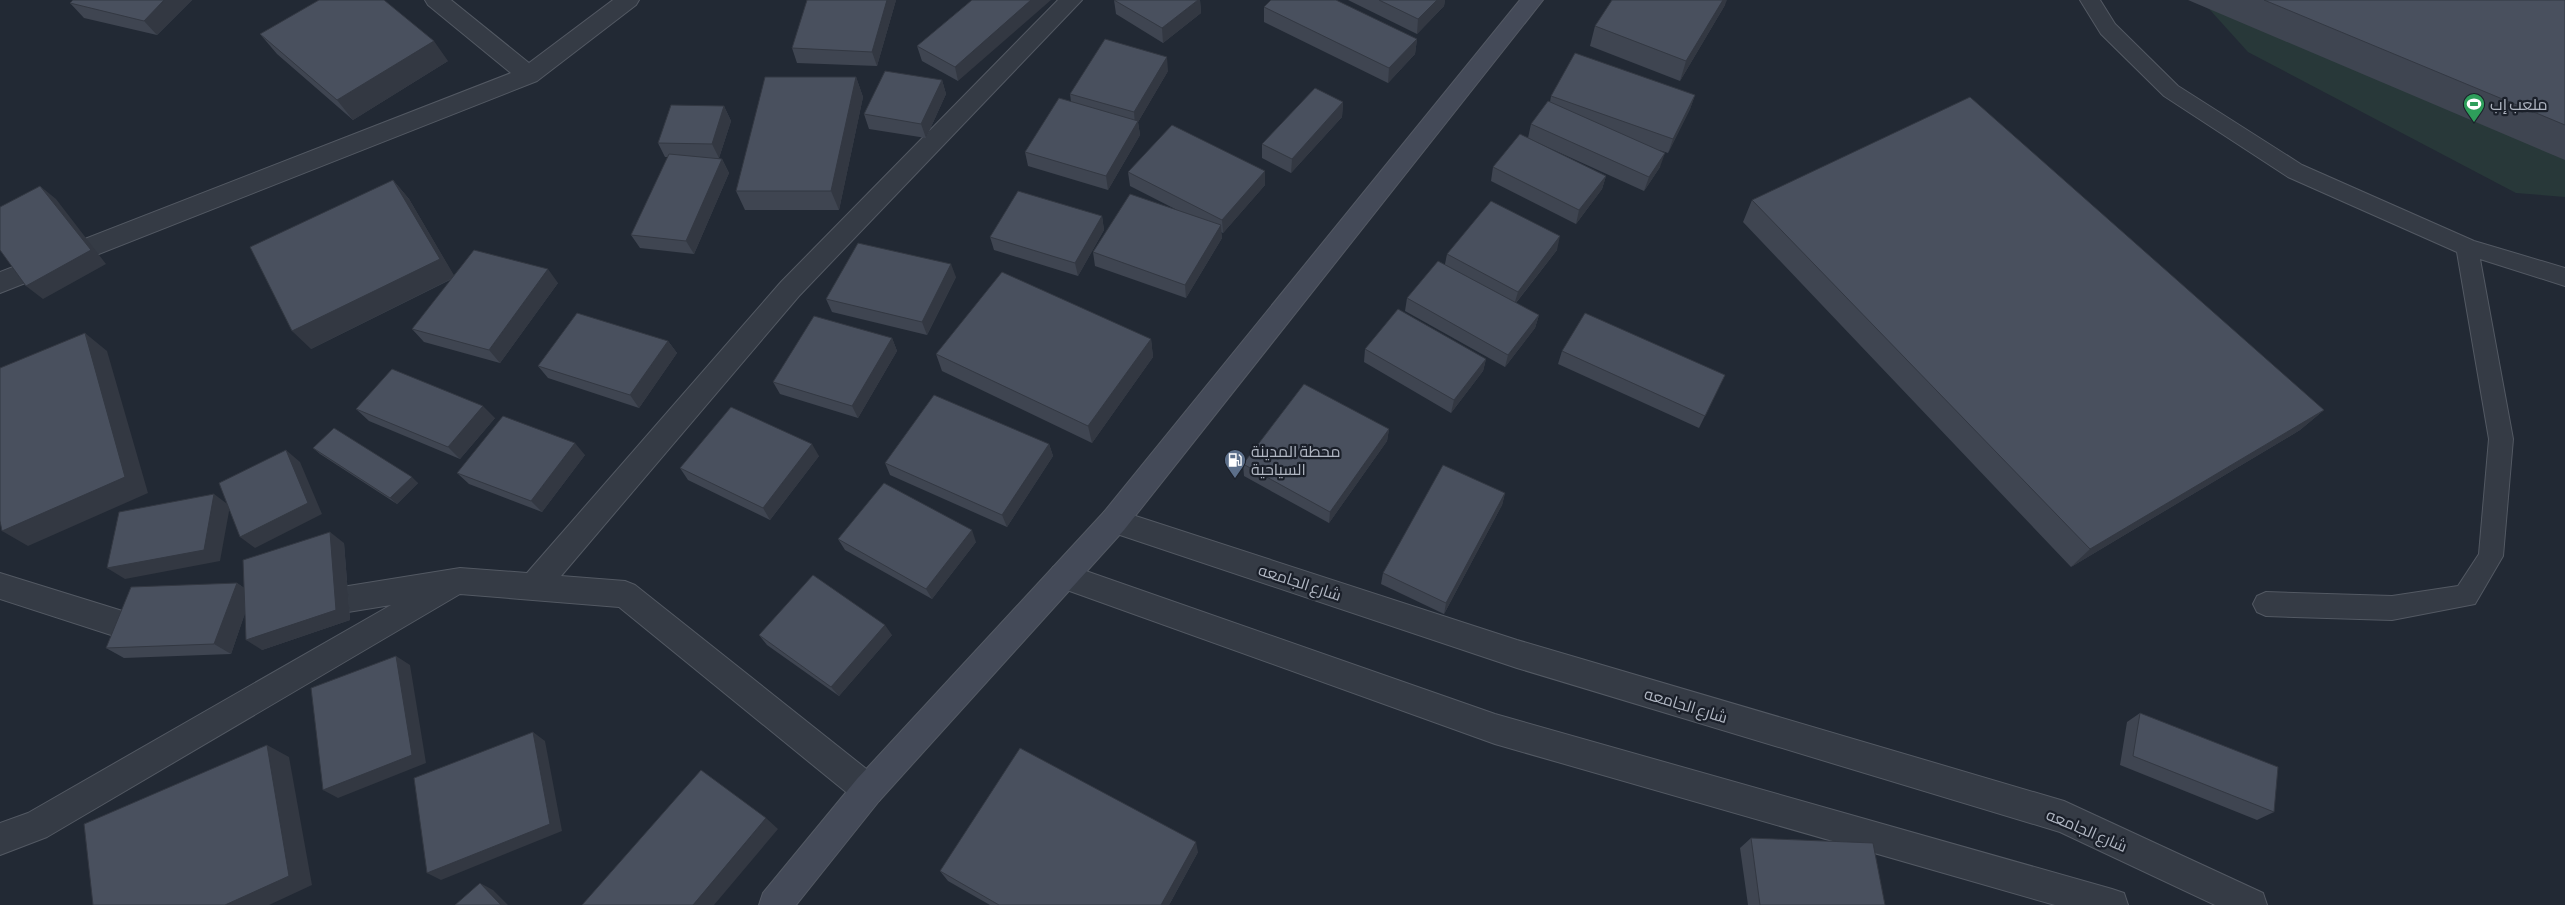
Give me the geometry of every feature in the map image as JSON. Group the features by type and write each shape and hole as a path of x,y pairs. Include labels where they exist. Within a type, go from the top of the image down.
{"main road":[{"path":"776,905 868,790 1114,521 1532,0"}],"street":[{"path":"436,0 529,74"},
{"path":"0,283 529,74 628,0"},
{"path":"534,586 790,289 1071,0"},
{"name":"شارع الجامعه","path":"1114,521 1517,654 2064,817 2251,905"},
{"path":"1063,576 1495,729 2111,905"},
{"path":"0,839 36,826 460,581"},
{"path":"283,610 460,581 625,594 868,790"},
{"path":"0,586 145,632 174,628"}],"lane":[{"path":"2090,0 2108,29 2171,91 2295,171 2466,247 2565,277"},
{"path":"2266,604 2392,608 2466,596 2491,556 2500,439 2466,247"}],"shaded area":[{"name":"ملعب إب","path":"2201,0 2565,0 2565,197 2516,193 2248,52"}],"building":[{"path":"73,0 164,0 144,21 70,3"},
{"path":"319,0 384,0 434,41 337,100 260,34"},
{"path":"807,0 887,0 872,52 792,48"},
{"path":"972,0 1031,0 955,67 917,46"},
{"path":"1114,0 1198,0 1162,28"},
{"path":"1271,0 1336,0 1417,39 1389,68 1264,7"},
{"path":"1379,0 1437,0 1418,19"},
{"path":"1612,0 1723,0 1686,61 1595,26"},
{"path":"2264,0 2565,0 2565,125"},
{"path":"1105,39 1167,57 1134,112 1070,94"},
{"path":"1575,53 1695,95 1673,139 1551,96"},
{"path":"885,71 942,80 921,124 864,114"},
{"path":"765,77 856,77 831,191 736,191"},
{"path":"1315,88 1343,102 1292,159 1262,144"},
{"path":"1970,97 2324,410 2090,549 1752,200"},
{"path":"1059,98 1138,121 1106,176 1025,152"},
{"path":"1548,101 1665,153 1649,177 1531,124"},
{"path":"671,105 724,106 712,144 658,143"},
{"path":"1172,125 1265,171 1222,220 1128,172"},
{"path":"1520,134 1606,176 1579,210 1493,167"},
{"path":"669,154 722,159 686,241 631,235"},
{"path":"393,180 440,259 292,331 250,247"},
{"path":"40,186 91,250 26,286 0,250 0,207"},
{"path":"1018,191 1102,216 1075,263 990,237"},
{"path":"1130,194 1221,225 1185,285 1093,252"},
{"path":"1491,201 1560,236 1518,292 1447,254"},
{"path":"858,243 951,264 922,322 826,299"},
{"path":"474,250 548,269 489,350 412,329"},
{"path":"1438,261 1539,315 1508,355 1407,298"},
{"path":"1002,272 1151,339 1088,426 936,354"},
{"path":"1398,309 1486,359 1454,400 1365,349"},
{"path":"577,313 668,341 630,395 538,366"},
{"path":"1585,313 1725,375 1705,416 1562,351"},
{"path":"814,316 892,338 852,406 773,382"},
{"path":"85,333 125,477 2,531 0,521 0,368"},
{"path":"392,369 483,406 448,447 356,409"},
{"path":"1304,384 1389,429 1330,512 1243,464"},
{"path":"934,395 1049,444 1002,515 885,463"},
{"path":"731,407 812,444 763,508 680,468"},
{"path":"503,416 575,443 531,501 457,473"},
{"path":"334,428 412,477 390,498 313,448"},
{"path":"286,450 308,503 240,537 219,483"},
{"path":"1443,465 1505,493 1446,603 1383,573"},
{"path":"884,483 972,530 926,589 838,539"},
{"path":"214,494 204,550 107,568 119,512"},
{"path":"330,532 336,610 246,640 243,560"},
{"path":"813,575 885,625 831,687 759,635"},
{"path":"237,583 214,644 106,648 131,587"},
{"path":"396,656 412,755 323,790 311,688"},
{"path":"2140,713 2278,767 2274,812 2133,756"},
{"path":"533,732 550,824 427,873 414,778"},
{"path":"267,745 289,876 225,905 93,905 84,824"},
{"path":"1020,748 1196,842 1161,905 999,905 940,871"},
{"path":"701,770 766,818 693,905 582,905"},
{"path":"1751,838 1873,843 1885,905 1760,905"},
{"path":"480,883 501,905 455,905"}],"place":[{"name":"ملعب إب","path":"2474,123"},
{"name":"محطة المدينة السياحية","path":"1235,479"}]}
